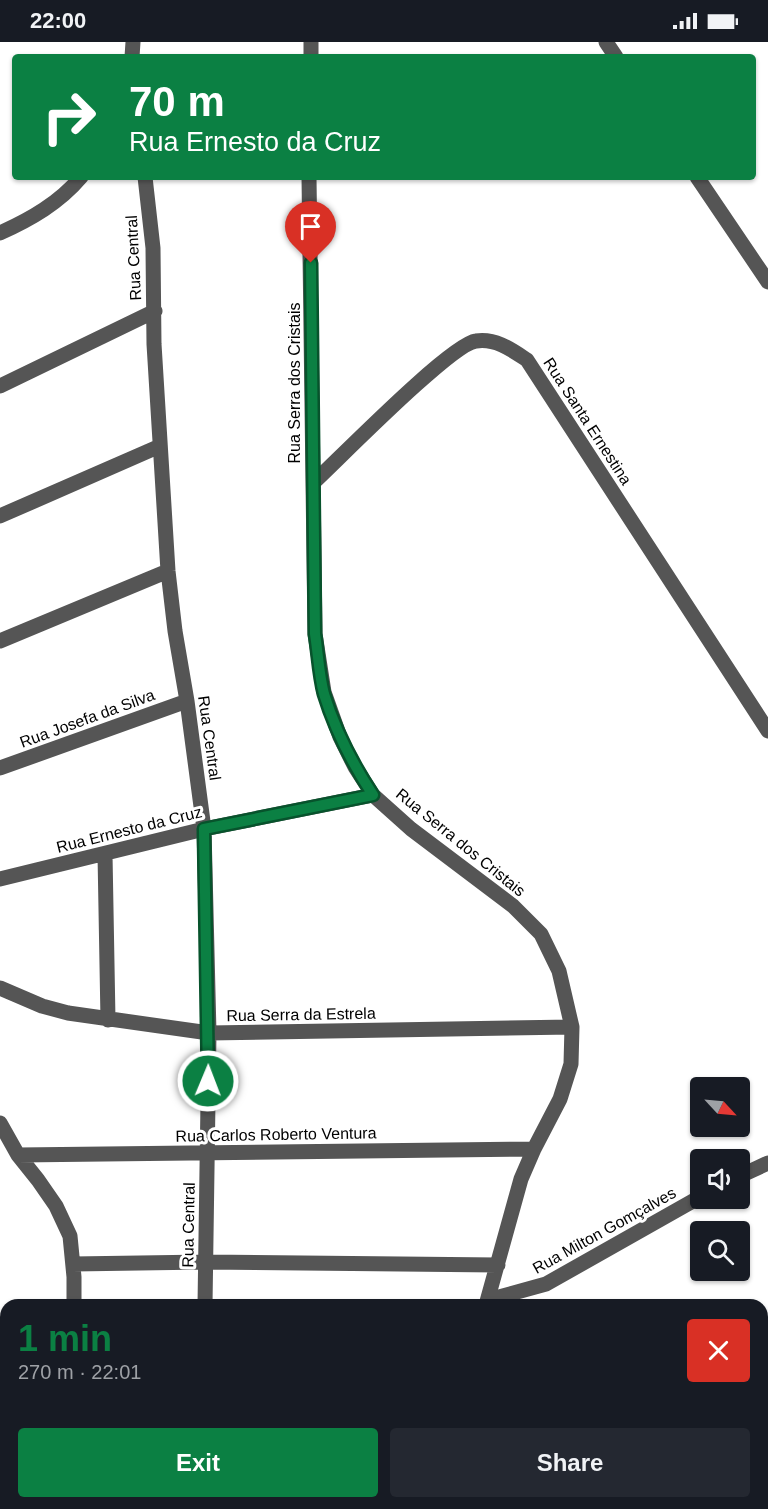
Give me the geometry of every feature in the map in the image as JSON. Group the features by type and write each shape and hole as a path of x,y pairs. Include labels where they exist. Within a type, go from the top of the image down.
{"street":[{"path":"0,233 32,218 69,192 79,180"},
{"name":"Rua Central","path":"145,180 153,248 154,344 168,571 204,829 209,1033 205,1299"},
{"name":"Rua Serra dos Cristais","path":"309,180 313,327 315,634 324,692 340,736 355,767 373,795 411,829 513,906 541,934 559,971 572,1027 571,1064 560,1099 521,1179 488,1299"},
{"path":"699,180 768,282"},
{"path":"0,386 155,311"},
{"name":"Rua Santa Ernestina","path":"313,483 461,347 474,341 487,340 512,350 527,360 768,731"},
{"path":"0,516 160,446"},
{"path":"0,641 168,571"},
{"name":"Rua Josefa da Silva","path":"0,768 187,700"},
{"name":"Rua Ernesto da Cruz","path":"0,879 204,829 373,795"},
{"path":"105,854 108,1020"},
{"name":"Rua Serra da Estrela","path":"0,988 59,1011 209,1033 572,1027"},
{"path":"0,1122 18,1155 56,1206 70,1236 74,1299"},
{"name":"Rua Carlos Roberto Ventura","path":"18,1155 534,1149"},
{"path":"750,1171 768,1163"},
{"name":"Rua Milton Gomçalves","path":"499,1299 546,1284 690,1203"},
{"path":"73,1264 206,1262 498,1265"}],"route":[{"path":"208,1081 204,829 373,795 355,767 340,736 324,692 315,634 311,263"}]}
